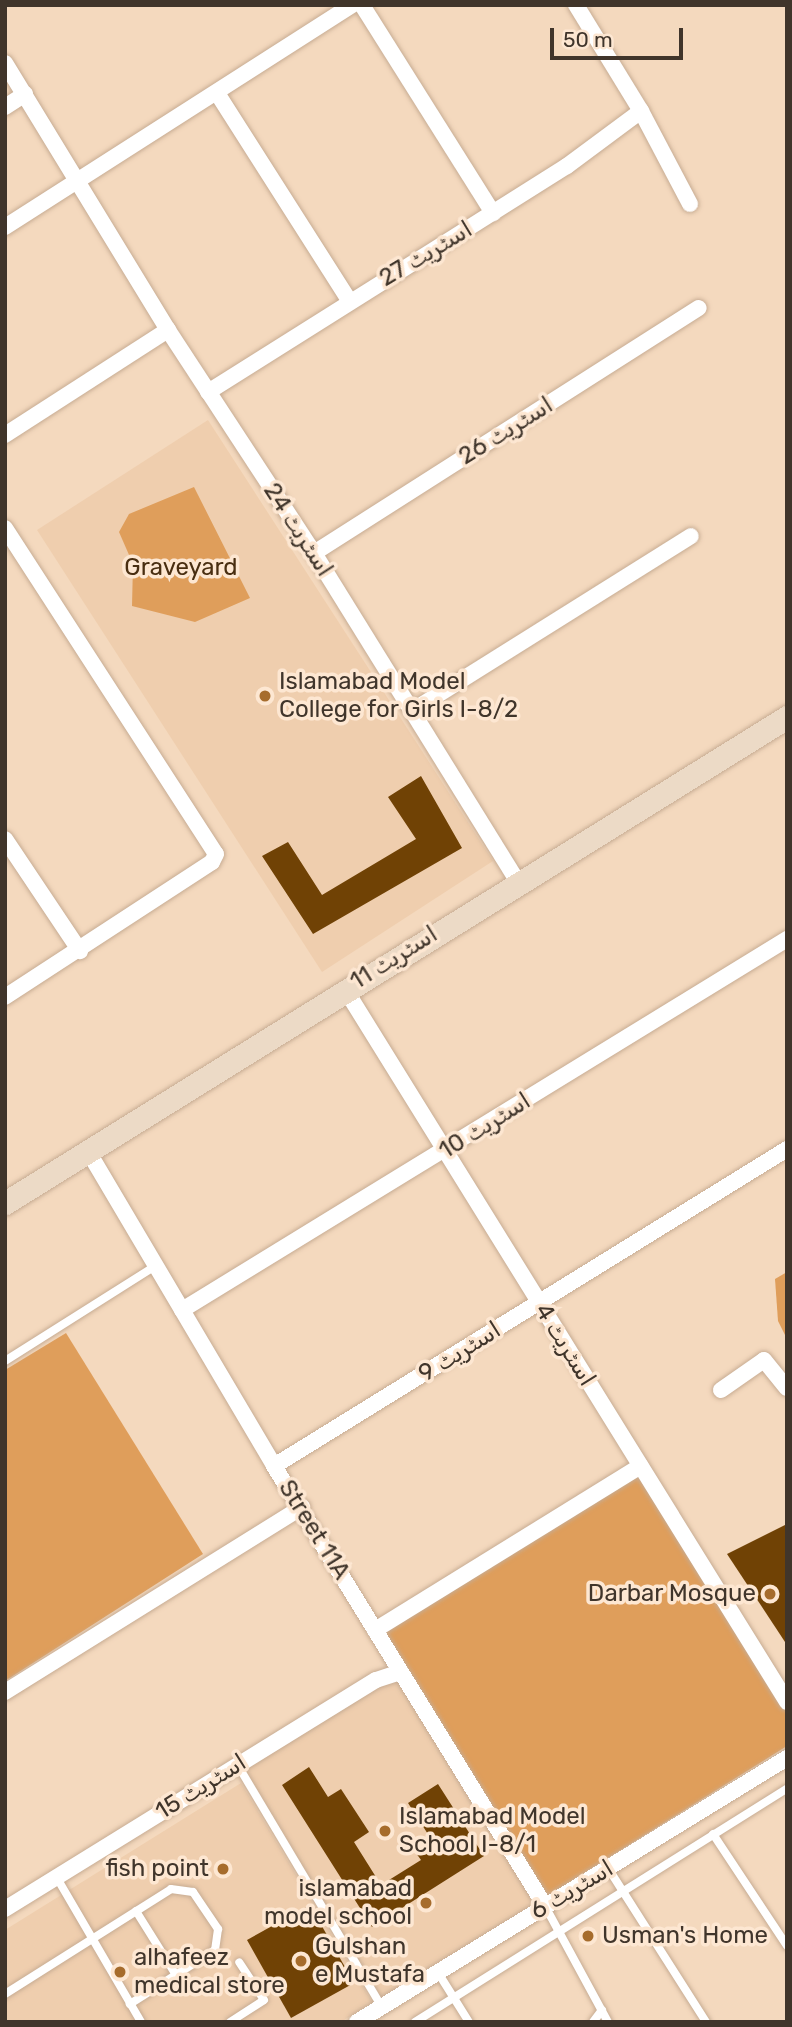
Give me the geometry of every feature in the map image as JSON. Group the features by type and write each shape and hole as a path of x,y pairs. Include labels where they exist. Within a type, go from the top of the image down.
{"street":[{"path":"5,227 352,5"},
{"path":"362,5 493,213"},
{"path":"576,5 641,111 690,204"},
{"name":"اسٹریٹ 24","path":"5,63 79,178 168,330 314,553 517,881"},
{"path":"217,93 349,300"},
{"path":"5,107 25,94"},
{"name":"اسٹریٹ 27","path":"208,391 349,300 493,213 641,111"},
{"name":"اسٹریٹ 26","path":"314,553 699,308"},
{"path":"5,435 168,330"},
{"path":"5,528 214,845 212,862 80,951 5,997"},
{"path":"412,710 691,536"},
{"name":"اسٹریٹ 11","path":"5,1203 517,881 787,717"},
{"path":"5,839 80,951"},
{"name":"اسٹریٹ 10","path":"182,1310 447,1150 787,939"},
{"name":"اسٹریٹ 4","path":"345,989 447,1150 539,1304 785,1694"},
{"name":"اسٹریٹ 9","path":"274,1466 787,1149"},
{"name":"Street 11A","path":"88,1151 274,1466 302,1507 545,1906"},
{"path":"721,1390 764,1360 787,1388"},
{"path":"375,1630 641,1466"},
{"path":"5,1692 302,1507"},
{"name":"اسٹریٹ 15","path":"5,1909 237,1763 376,1680 401,1672"},
{"name":"اسٹریٹ 6","path":"357,2022 787,1758"}],"lane":[{"path":"5,1361 155,1266"},
{"path":"237,1763 382,2007"},
{"path":"415,2022 559,1928 787,1789"},
{"path":"713,1834 787,1946"},
{"path":"607,1868 706,2022"},
{"path":"57,1878 141,2022"},
{"path":"5,1994 171,1889 182,1887 193,1892 218,1928 215,1950 131,2004"},
{"path":"545,1906 608,2022"},
{"path":"136,1911 176,1975"},
{"path":"230,2022 264,2000 239,1962"},
{"path":"437,1971 469,2022"},
{"path":"593,2022 602,2010"}],"shaded area":[{"name":"Islamabad Model College for Girls I-8/2","path":"208,420 493,861 322,972 37,530"},
{"name":"Islamabad Model School I-8/1","path":"401,1672 545,1906 382,2007 237,1764"},
{"path":"241,1783 372,2002 341,2022 5,2022 5,1930"}],"green space":[{"name":"Graveyard","path":"194,487 250,598 195,622 132,606 133,564 119,532 129,514"},
{"path":"787,1272 787,1339 778,1321 775,1279"},
{"path":"66,1333 203,1554 5,1681 5,1370"},
{"path":"641,1466 787,1704 787,1746 544,1898 375,1630"}],"building":[{"path":"421,776 462,848 313,934 262,856 288,842 322,895 416,839 388,797"},
{"name":"Darbar Mosque","path":"787,1524 787,1645 727,1554"},
{"name":"Islamabad Model School I-8/1","path":"309,1767 328,1797 341,1789 369,1832 354,1842 381,1885 421,1860 416,1853 433,1842 408,1803 438,1784 484,1856 372,1927 282,1785"},
{"name":"Gulshan e Mustafa","path":"310,1905 354,1983 291,2018 247,1940"}],"place":[{"name":"Islamabad Model College for Girls I-8/2","path":"265,696"},
{"name":"Darbar Mosque","path":"770,1594"},
{"name":"Islamabad Model School I-8/1","path":"385,1831"},
{"name":"fish point","path":"223,1869"},
{"name":"islamabad model school","path":"426,1903"},
{"name":"Usman's Home","path":"588,1936"},
{"name":"Gulshan e Mustafa","path":"301,1961"},
{"name":"alhafeez medical store","path":"120,1972"}]}
